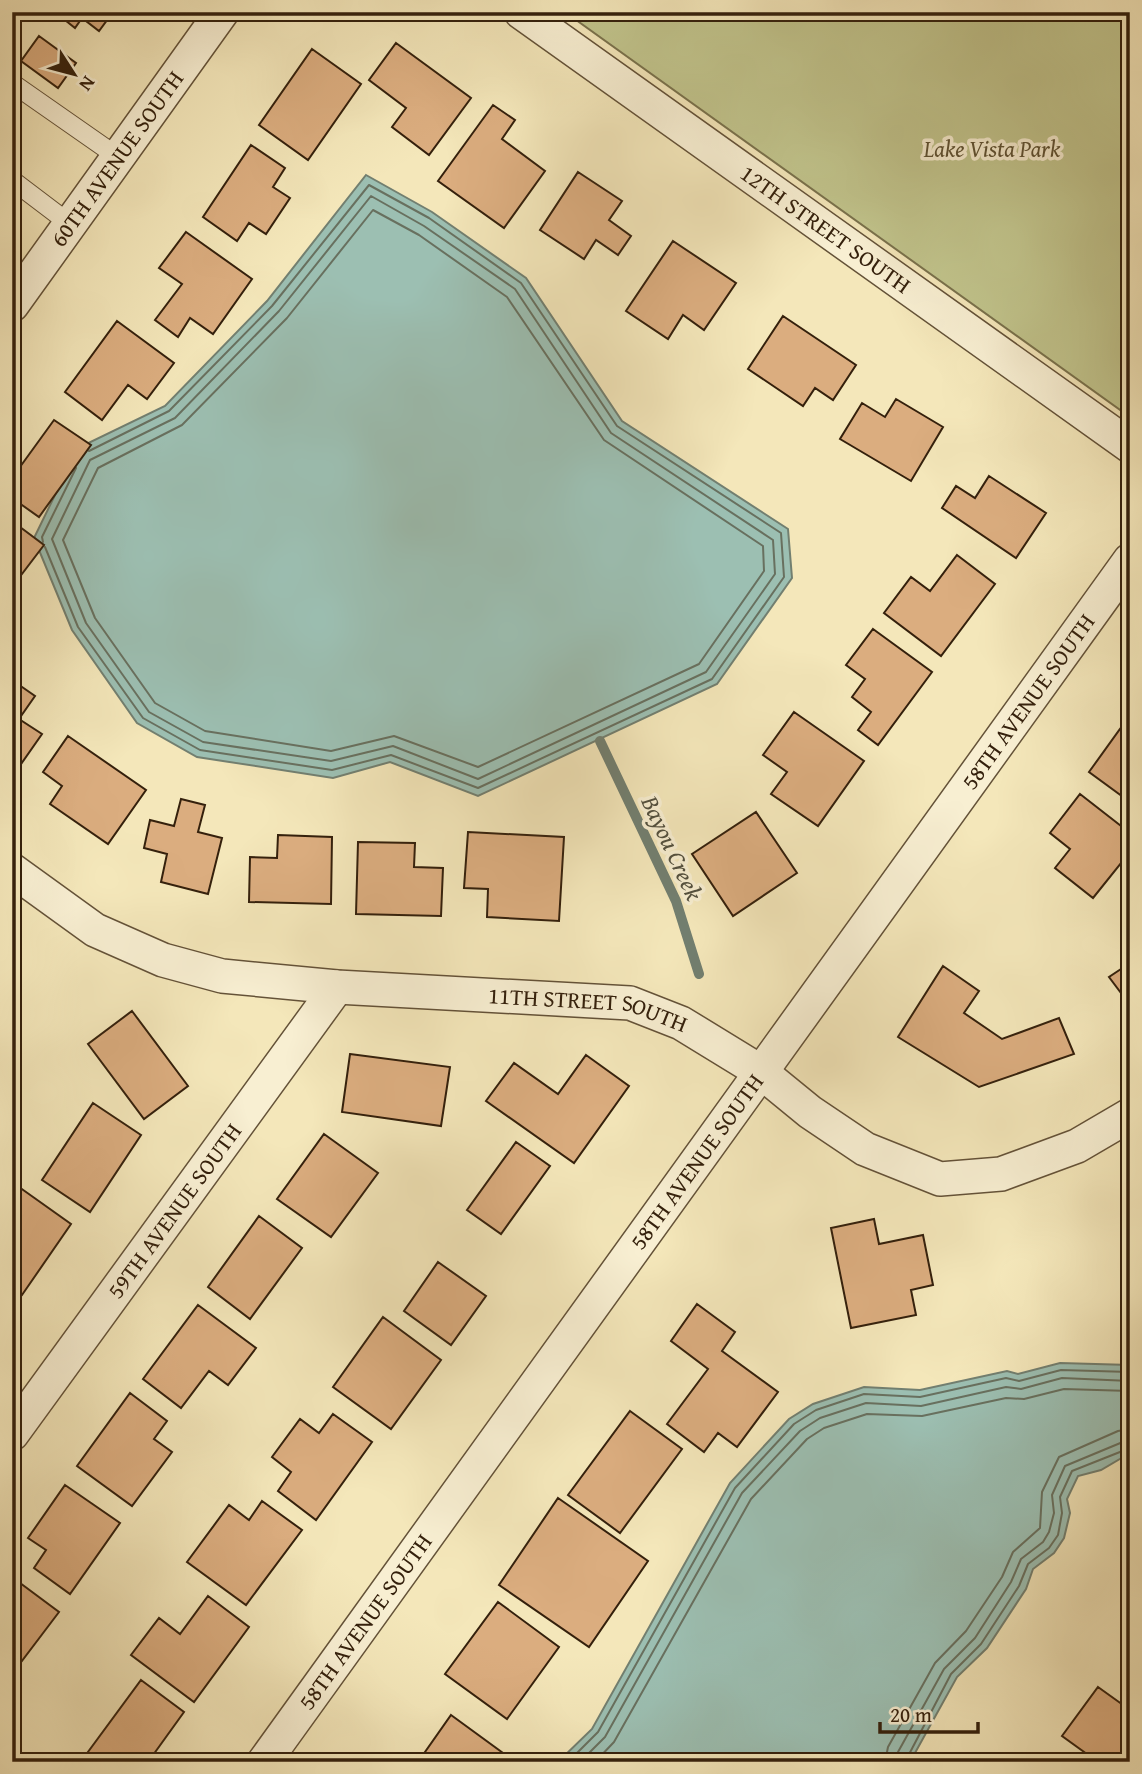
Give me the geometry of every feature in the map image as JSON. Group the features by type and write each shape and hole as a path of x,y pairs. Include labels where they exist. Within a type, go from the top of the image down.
{"street":[{"name":"60TH AVENUE SOUTH","path":"12,305 222,12"},
{"name":"12TH STREET SOUTH","path":"521,12 1130,446"},
{"name":"58TH AVENUE SOUTH","path":"264,1762 1130,560"},
{"name":"11TH STREET SOUTH","path":"12,870 95,930 163,960 222,976 337,987 630,1003 681,1023 761,1072 810,1112 865,1149 940,1179 1001,1174 1077,1146 1130,1115"},
{"name":"59TH AVENUE SOUTH","path":"12,1434 337,987"}],"lane":[{"path":"12,83 118,157"},
{"path":"12,180 71,224"}],"green space":[{"name":"Lake Vista Park","path":"565,12 1130,12 1130,417"}],"water":[{"path":"366,175 432,212 526,278 622,421 788,529 792,578 717,684 478,796 390,762 333,778 197,757 137,723 72,630 34,538 78,448 165,406 267,301"},
{"path":"1060,1363 1130,1365 1130,1453 1101,1470 1078,1476 1067,1499 1070,1513 1064,1538 1054,1553 1033,1569 1026,1589 987,1648 957,1677 910,1762 558,1762 592,1729 730,1483 789,1419 813,1404 864,1387 920,1390 1007,1371 1018,1374"}],"building":[{"path":"55,12 113,12 99,31 82,18 75,28"},
{"path":"39,36 76,63 58,88 21,61"},
{"path":"396,43 471,98 429,155 392,127 406,108 369,80"},
{"path":"312,49 361,84 308,160 259,125"},
{"path":"493,105 515,120 502,139 545,171 504,228 438,181"},
{"path":"251,145 285,168 273,187 290,198 266,234 249,223 237,241 203,217"},
{"path":"578,172 622,201 609,220 631,236 618,255 596,240 584,259 540,230"},
{"path":"186,232 252,279 213,334 190,318 178,337 155,320 182,284 159,268"},
{"path":"673,241 736,283 704,330 683,315 668,339 626,311"},
{"path":"783,316 856,365 833,400 815,388 803,406 748,369"},
{"path":"117,321 174,363 147,399 128,385 102,420 65,392"},
{"path":"896,399 943,427 911,481 840,439 862,403 885,417"},
{"path":"54,420 91,445 39,517 12,498 12,478"},
{"path":"989,476 1046,513 1016,558 942,508 956,486 975,498"},
{"path":"12,521 44,545 12,587"},
{"path":"957,555 995,584 941,656 884,613 911,577 930,591"},
{"path":"873,629 932,672 878,745 858,730 871,712 852,697 865,679 846,665"},
{"path":"12,680 35,696 19,719 42,734 12,777"},
{"path":"794,712 864,761 818,826 771,794 787,772 763,755"},
{"path":"1120,729 1130,736 1130,802 1089,772"},
{"path":"68,736 146,790 108,844 50,804 62,786 43,772"},
{"path":"1080,794 1130,833 1130,852 1093,898 1055,868 1070,849 1050,833"},
{"path":"181,799 205,805 198,832 222,838 208,894 161,882 167,854 144,848 150,820 174,826"},
{"path":"756,812 797,873 733,916 692,854"},
{"path":"468,832 564,837 559,921 487,917 488,889 464,888"},
{"path":"278,835 332,837 331,904 249,902 250,857 277,858"},
{"path":"358,842 415,843 414,867 443,868 441,916 356,914"},
{"path":"1130,963 1130,1005 1109,977"},
{"path":"943,966 979,991 964,1013 1002,1039 1059,1018 1074,1054 979,1087 898,1037"},
{"path":"132,1011 188,1086 144,1119 88,1044"},
{"path":"350,1054 450,1067 441,1126 342,1112"},
{"path":"586,1055 629,1086 574,1163 486,1101 514,1063 558,1094"},
{"path":"93,1103 141,1135 90,1212 42,1180"},
{"path":"324,1134 378,1173 331,1237 277,1199"},
{"path":"516,1142 550,1166 501,1234 467,1210"},
{"path":"19,1187 71,1224 22,1295 12,1289 12,1197"},
{"path":"259,1216 302,1248 250,1319 208,1287"},
{"path":"874,1219 879,1244 923,1235 933,1285 911,1290 916,1315 851,1328 831,1228"},
{"path":"438,1262 486,1296 451,1345 404,1311"},
{"path":"697,1304 735,1332 722,1351 778,1392 737,1447 718,1433 704,1452 667,1424 708,1369 671,1341"},
{"path":"198,1305 256,1348 228,1385 209,1371 181,1408 143,1379"},
{"path":"383,1317 441,1360 391,1429 333,1387"},
{"path":"130,1393 167,1421 154,1439 172,1452 132,1506 77,1466"},
{"path":"630,1411 682,1449 620,1533 568,1495"},
{"path":"333,1414 372,1442 316,1520 278,1491 291,1472 272,1457 300,1419 319,1433"},
{"path":"65,1485 120,1523 70,1594 34,1568 46,1550 28,1538"},
{"path":"558,1498 648,1561 589,1647 499,1585"},
{"path":"262,1501 302,1530 246,1605 187,1562 229,1505 249,1520"},
{"path":"12,1577 59,1612 12,1674"},
{"path":"208,1596 249,1627 194,1702 131,1655 159,1618 180,1634"},
{"path":"498,1602 559,1647 507,1719 445,1674"},
{"path":"141,1680 184,1712 148,1762 93,1762 85,1756"},
{"path":"1098,1687 1130,1710 1130,1750 1121,1762 1098,1762 1062,1736"},
{"path":"451,1715 503,1753 497,1762 418,1762"}],"waterway":[{"name":"Bayou Creek","path":"600,741 676,901 699,974"}]}
